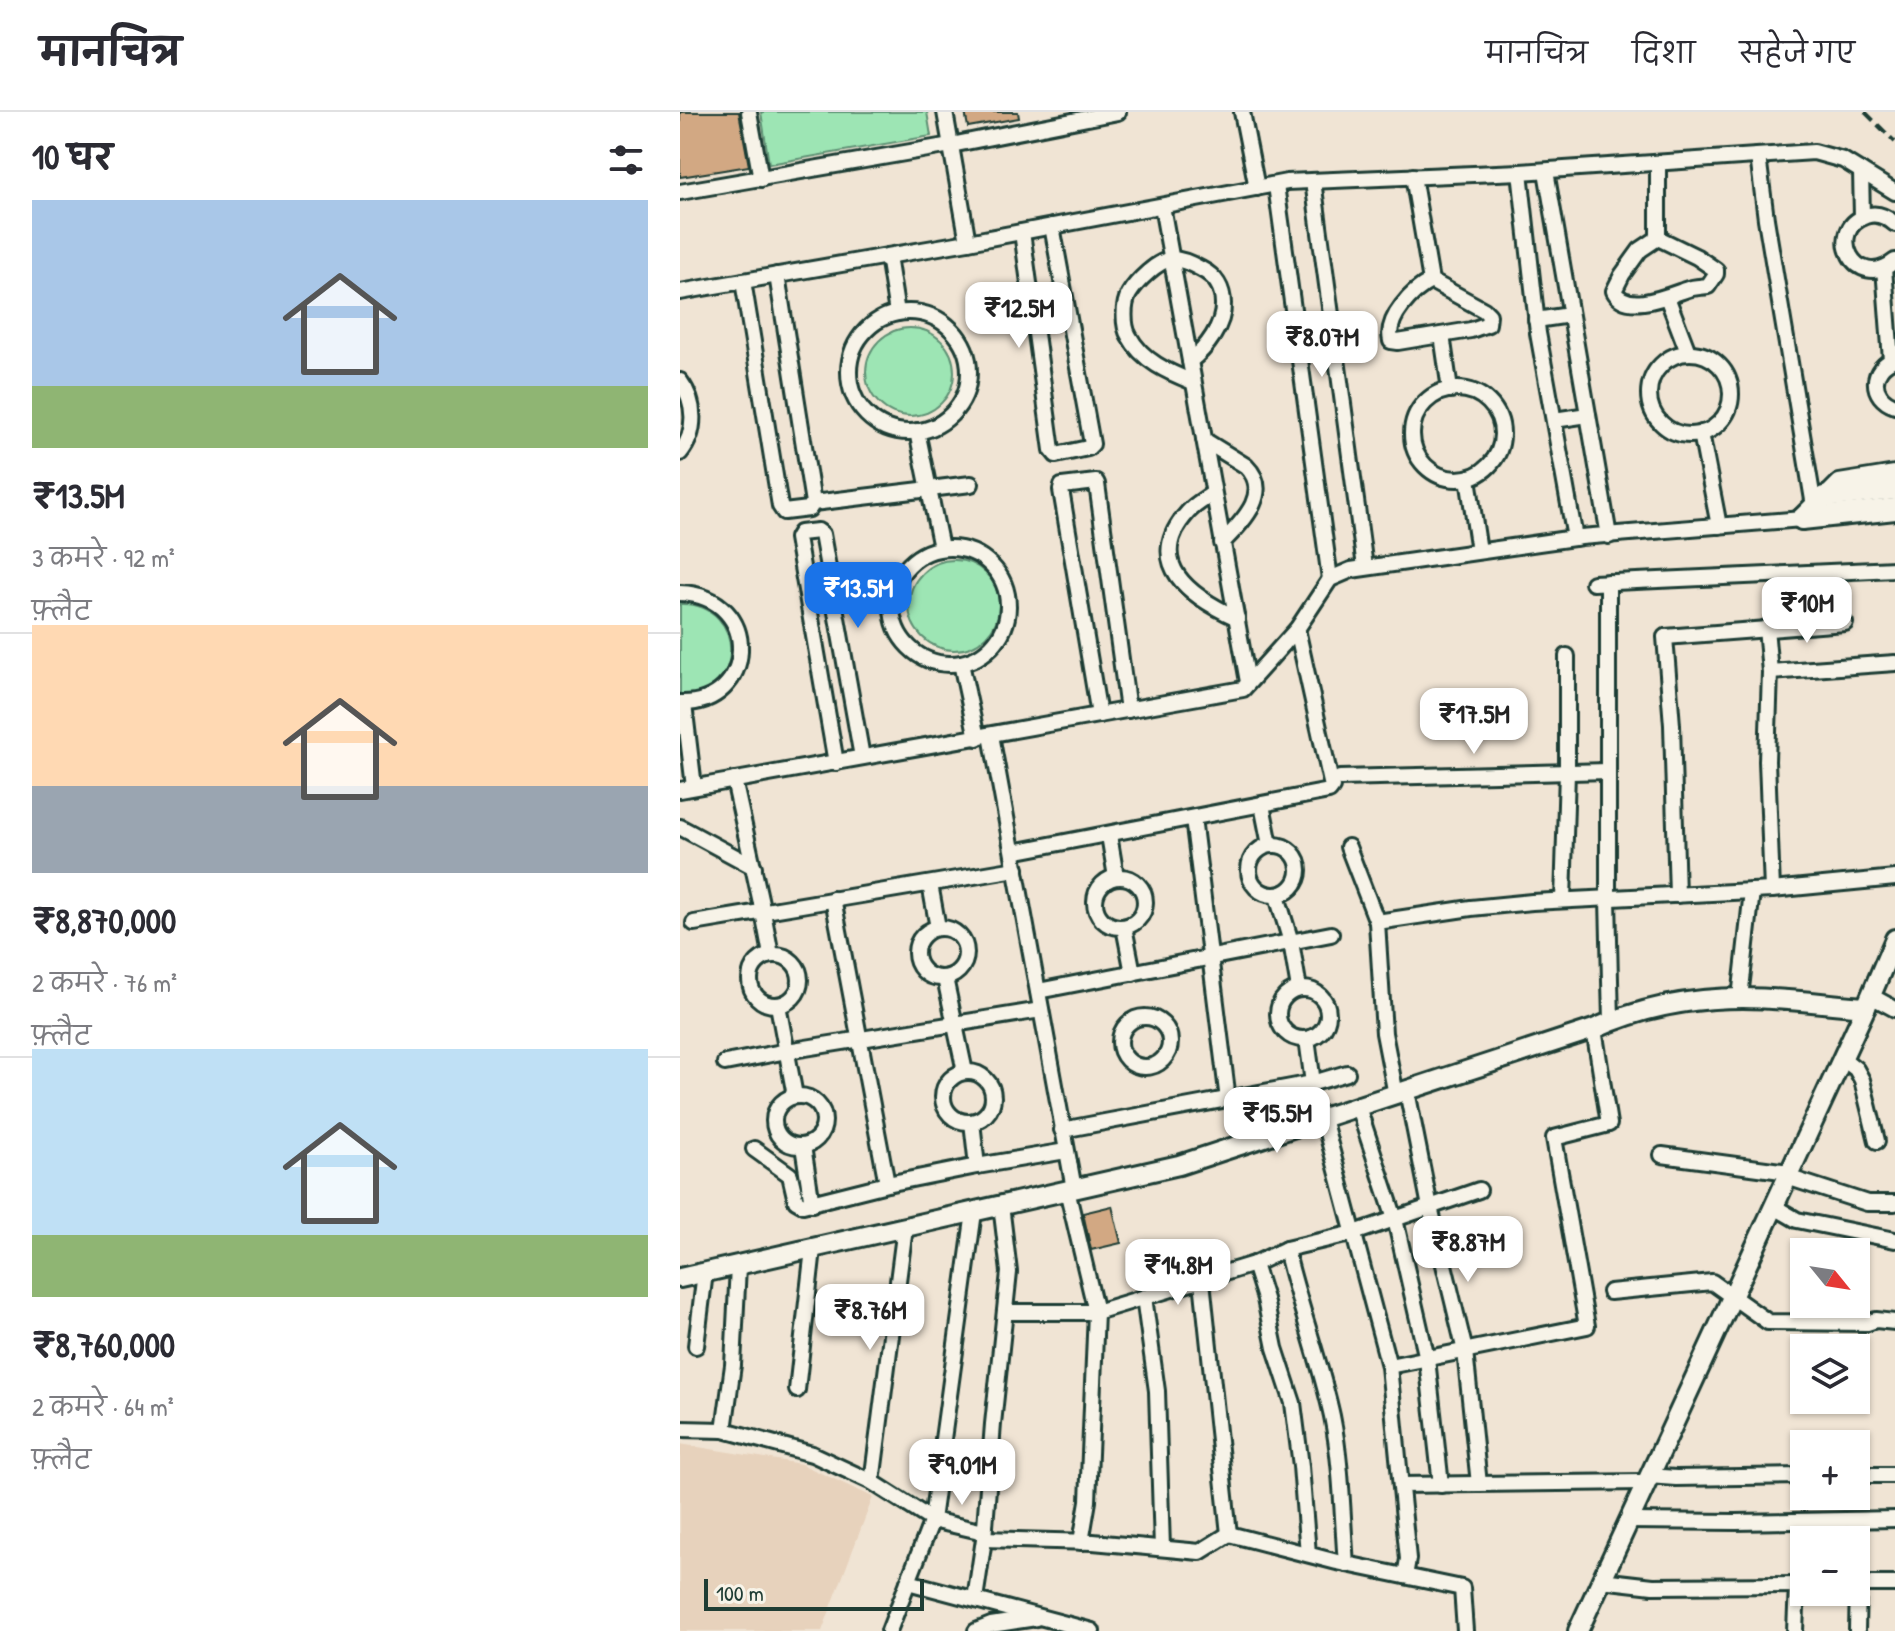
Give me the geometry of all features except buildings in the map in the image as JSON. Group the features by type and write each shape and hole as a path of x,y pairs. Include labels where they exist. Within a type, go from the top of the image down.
{"main road":[{"path":"1813,507 1895,489"},
{"path":"1813,507 1895,509"}],"street":[{"path":"749,112 761,179"},
{"path":"945,112 968,242"},
{"path":"680,192 951,145 1050,118 1118,112"},
{"path":"1242,112 1257,188"},
{"path":"681,288 743,281 888,256 1287,182 1546,171 1814,152 1843,160 1895,192"},
{"path":"1758,156 1813,507"},
{"path":"1658,163 1658,238"},
{"path":"1546,171 1609,536"},
{"path":"1861,171 1862,217"},
{"path":"1520,172 1536,320 1575,538"},
{"path":"1413,176 1431,281"},
{"path":"1313,181 1365,567"},
{"path":"1276,185 1330,579"},
{"path":"1162,206 1248,682"},
{"path":"1895,224 1881,215 1862,217 1847,237 1849,255 1862,268 1870,270 1890,265 1893,359 1879,370 1876,385 1883,399 1895,406"},
{"path":"1022,232 1052,450 1056,455 1088,448 1092,444 1052,226"},
{"path":"1658,238 1707,262 1716,270 1708,286 1639,302 1617,297 1614,291 1622,275 1640,250 1658,238"},
{"path":"888,256 897,313"},
{"path":"1190,361 1207,344 1217,327 1223,300 1218,284 1208,273 1172,259 1161,262 1151,270 1129,294 1126,324 1128,334 1147,359 1193,382"},
{"path":"743,281 780,506 784,512 809,509 813,503 777,275"},
{"path":"1431,281 1489,315 1488,324 1442,335 1391,341 1390,326 1398,312 1420,286 1431,281"},
{"path":"1667,297 1688,352"},
{"path":"897,313 929,315 943,322 955,333 968,361 965,393 957,407 946,419 917,431 899,431 881,425 866,414 855,399 850,382 850,363 855,346 865,330 880,319 897,313"},
{"path":"1536,320 1570,315"},
{"path":"1442,335 1450,390"},
{"path":"1688,352 1713,359 1723,368 1732,393 1723,419 1713,428 1689,435 1676,433 1657,418 1649,394 1656,370 1665,361 1688,352"},
{"path":"680,381 691,400 693,417 691,433 680,453"},
{"path":"1450,390 1465,390 1479,395 1499,417 1502,432 1500,447 1493,461 1468,478 1440,476 1418,457 1413,444 1412,429 1424,403 1450,390"},
{"path":"1554,420 1588,415"},
{"path":"917,431 941,548"},
{"path":"1701,433 1719,526"},
{"path":"1204,440 1246,466 1257,486 1252,507 1222,543"},
{"path":"680,593 695,594 722,607 732,618 740,647 739,662 724,687 712,697 682,704 687,789 1243,689 1297,629 1330,579 1351,570 1575,538 1719,526 1813,507 1839,482 1895,473"},
{"path":"1468,478 1479,551"},
{"path":"813,503 971,484"},
{"path":"1099,715 1062,486 1097,484 1128,710"},
{"path":"1213,493 1189,510 1173,532 1170,561 1176,575 1191,590 1237,618"},
{"path":"836,763 797,538 800,533 818,531 822,534 862,757"},
{"path":"941,548 961,549 980,556 995,569 1005,586 1008,606 1004,626 994,643 979,656 961,663 932,662 920,656 900,636 894,623 893,595 905,569 915,559 941,548"},
{"path":"1389,1366 1587,1326 1554,1138 1609,1124 1602,1025 1608,899 1608,771 1601,583 1895,569"},
{"path":"1677,895 1672,725 1665,637 1845,623"},
{"path":"1766,628 1770,672 1767,761 1772,890"},
{"path":"1013,852 1323,793 1332,787 1297,629"},
{"path":"1563,900 1567,656"},
{"path":"961,663 984,736 1013,852 1071,1190 1096,1312 1088,1501 1081,1542"},
{"path":"1770,672 1895,663"},
{"path":"1340,778 1608,771"},
{"path":"734,780 771,955"},
{"path":"1262,805 1270,845"},
{"path":"1193,818 1228,1100"},
{"path":"680,827 754,867"},
{"path":"1109,835 1116,877"},
{"path":"1270,845 1287,848 1298,862 1297,880 1293,887 1277,896 1262,893 1249,874 1251,859 1256,852 1270,845"},
{"path":"1348,847 1377,922 1384,1033 1402,1093 1465,1351 1479,1484"},
{"path":"694,923 1016,869"},
{"path":"1116,877 1133,880 1144,893 1143,911 1132,924 1124,927 1116,927 1102,920 1095,906 1097,890 1108,879 1116,877"},
{"path":"1377,922 1471,908 1563,900 1772,890 1895,878"},
{"path":"930,884 938,928"},
{"path":"1740,998 1752,891"},
{"path":"1277,896 1291,942 1299,989"},
{"path":"833,899 887,1184"},
{"path":"1124,927 1133,973"},
{"path":"938,928 955,931 966,945 961,970 945,978 930,976 916,957 919,941 930,930 938,928"},
{"path":"1038,991 1331,934"},
{"path":"1578,1631 1895,939"},
{"path":"771,955 788,958 795,964 800,980 794,997 778,1005 756,998 750,984 749,976 757,962 771,955"},
{"path":"945,978 965,1072"},
{"path":"1299,989 1316,992 1323,998 1329,1014 1322,1031 1307,1039 1299,1039 1285,1032 1278,1018 1278,1010 1285,996 1299,989"},
{"path":"680,1278 1179,1165 1671,1003 1740,998 1868,1001 1895,1009"},
{"path":"778,1005 795,1096"},
{"path":"725,1063 1041,1010"},
{"path":"1307,1039 1313,1083"},
{"path":"1842,1058 1856,1069 1862,1080 1877,1141"},
{"path":"965,1072 980,1075 991,1086 993,1093 991,1109 980,1120 972,1122 955,1119 944,1105 943,1097 949,1080 965,1072"},
{"path":"1062,1130 1228,1100 1347,1073"},
{"path":"795,1096 812,1099 823,1113 824,1122 818,1138 803,1146 787,1144 774,1125 774,1117 781,1103 795,1096"},
{"path":"1358,1107 1395,1219 1427,1359 1441,1485"},
{"path":"1323,1118 1389,1366 1408,1559 1405,1576"},
{"path":"972,1122 977,1166"},
{"path":"803,1146 812,1204"},
{"path":"754,1149 790,1175 796,1201 803,1205 887,1184 1066,1151"},
{"path":"1662,1155 1788,1174 1867,1203 1895,1203"},
{"path":"1005,1312 1096,1312 1254,1264 1286,1249 1354,1233 1479,1190"},
{"path":"975,1599 1009,1272 1001,1205"},
{"path":"1773,1206 1797,1220 1895,1240"},
{"path":"889,1631 932,1520 974,1212"},
{"path":"872,1482 905,1227"},
{"path":"797,1390 813,1249"},
{"path":"1286,1249 1331,1413 1339,1457 1346,1564"},
{"path":"1254,1264 1275,1348 1293,1403 1308,1554"},
{"path":"724,1430 733,1365 738,1266"},
{"path":"696,1346 705,1272"},
{"path":"1202,1281 1229,1534"},
{"path":"1610,1292 1712,1282 1768,1322 1895,1322"},
{"path":"1144,1297 1157,1391 1162,1548"},
{"path":"680,1429 724,1430 812,1454 872,1482 932,1520 984,1535 1200,1552 1229,1534 1346,1564 1462,1588 1465,1631"},
{"path":"1870,1475 1895,1475"},
{"path":"1401,1485 1790,1476"},
{"path":"1628,1521 1895,1519"},
{"path":"1601,1580 1653,1586 1790,1585"},
{"path":"908,1582 1092,1631"},
{"path":"1870,1584 1895,1584"},
{"path":"1795,1631 1798,1606"},
{"path":"1857,1606 1857,1631"},
{"path":"976,1631 991,1625 1040,1617"}],"shaded area":[{"path":"680,1444 801,1464 873,1497 822,1631 680,1631"}],"green space":[{"path":"761,112 927,112 931,136 769,164"},
{"path":"901,328 919,328 935,335 947,347 954,363 954,381 947,397 935,409 919,416 901,416 885,409 873,397 866,381 866,363 873,347 885,335"},
{"path":"954,560 971,563 986,573 996,588 999,605 996,622 986,637 971,647 954,650 937,647 922,637 912,622 909,605 912,588 922,573 937,563"},
{"path":"680,604 702,608 718,618 727,634 730,651 727,669 717,683 701,693 680,696"}],"railway":[{"path":"1865,112 1895,142"}]}
